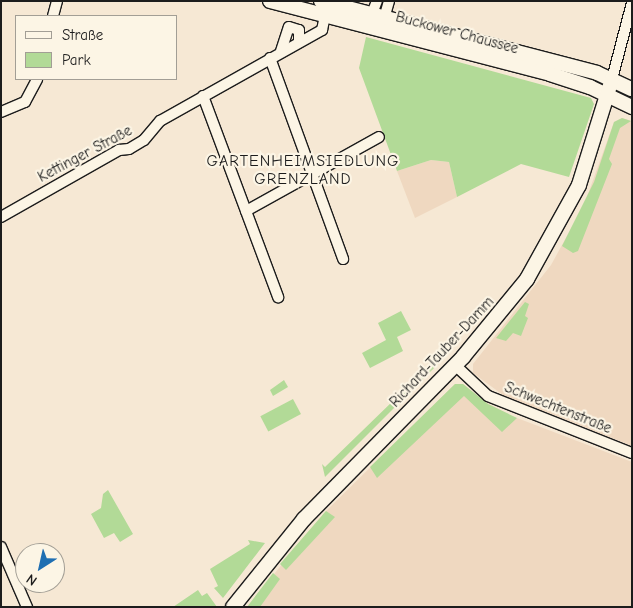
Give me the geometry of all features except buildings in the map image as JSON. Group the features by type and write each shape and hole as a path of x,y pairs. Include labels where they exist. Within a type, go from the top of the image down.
{"main road":[{"name":"Buckower Chaussee","path":"270,1 325,16 376,22 612,79 632,89"},
{"name":"Buckower Chaussee","path":"321,1 376,22 550,74 632,107"},
{"name":"Richard-Tauber-Damm","path":"233,607 304,519 455,366 512,300 558,227 579,185 608,97 612,79"}],"street":[{"path":"53,15 57,1"},
{"path":"376,22 377,1"},
{"path":"376,22 388,1"},
{"path":"612,79 632,3"},
{"name":"Kettinger Straße","path":"1,217 119,150 129,149 144,140 160,121 299,40 322,30 325,16"},
{"path":"281,51 289,28 299,30 299,40"},
{"path":"270,58 344,259"},
{"path":"1,112 24,102 36,80"},
{"path":"202,96 278,297"},
{"path":"246,211 379,137"},
{"name":"Schwechtenstraße","path":"455,366 488,396 632,454"},
{"path":"1,547 27,607"}],"shaded area":[{"path":"622,118 632,121 632,446 503,395 473,373 473,364 551,265 584,205 614,122"},
{"path":"431,160 449,162 457,197 415,218 397,171"},
{"path":"455,384 463,384 482,400 507,414 632,462 632,607 247,607 324,513"}],"green space":[{"path":"366,37 591,98 594,104 569,177 521,164 457,197 449,162 431,160 397,171 359,68"},
{"path":"622,118 631,121 620,128 609,159 612,164 578,251 573,253 562,246 594,182 614,122"},
{"path":"525,302 529,304 525,316 528,318 521,336 513,333 506,341 496,338"},
{"path":"401,311 411,330 397,337 403,351 370,368 362,353 386,340 378,323"},
{"path":"431,364 434,368 325,477 322,464 325,467"},
{"path":"284,380 288,387 273,396 270,390"},
{"path":"455,384 463,384 488,404 517,418 502,432 464,396 377,478 370,467"},
{"path":"293,399 301,414 268,431 260,416"},
{"path":"108,490 133,534 120,542 114,533 104,538 91,514 101,508 103,494"},
{"path":"326,511 335,517 286,570 280,564"},
{"path":"248,540 265,543 223,598 214,588 218,586 210,569 250,544"},
{"path":"273,573 280,579 260,607 247,607"},
{"path":"198,590 202,596 207,593 217,607 173,607"}],"district":[{"name":"GARTENHEIMSIEDLUNG GRENZLAND","path":"303,170"}]}
